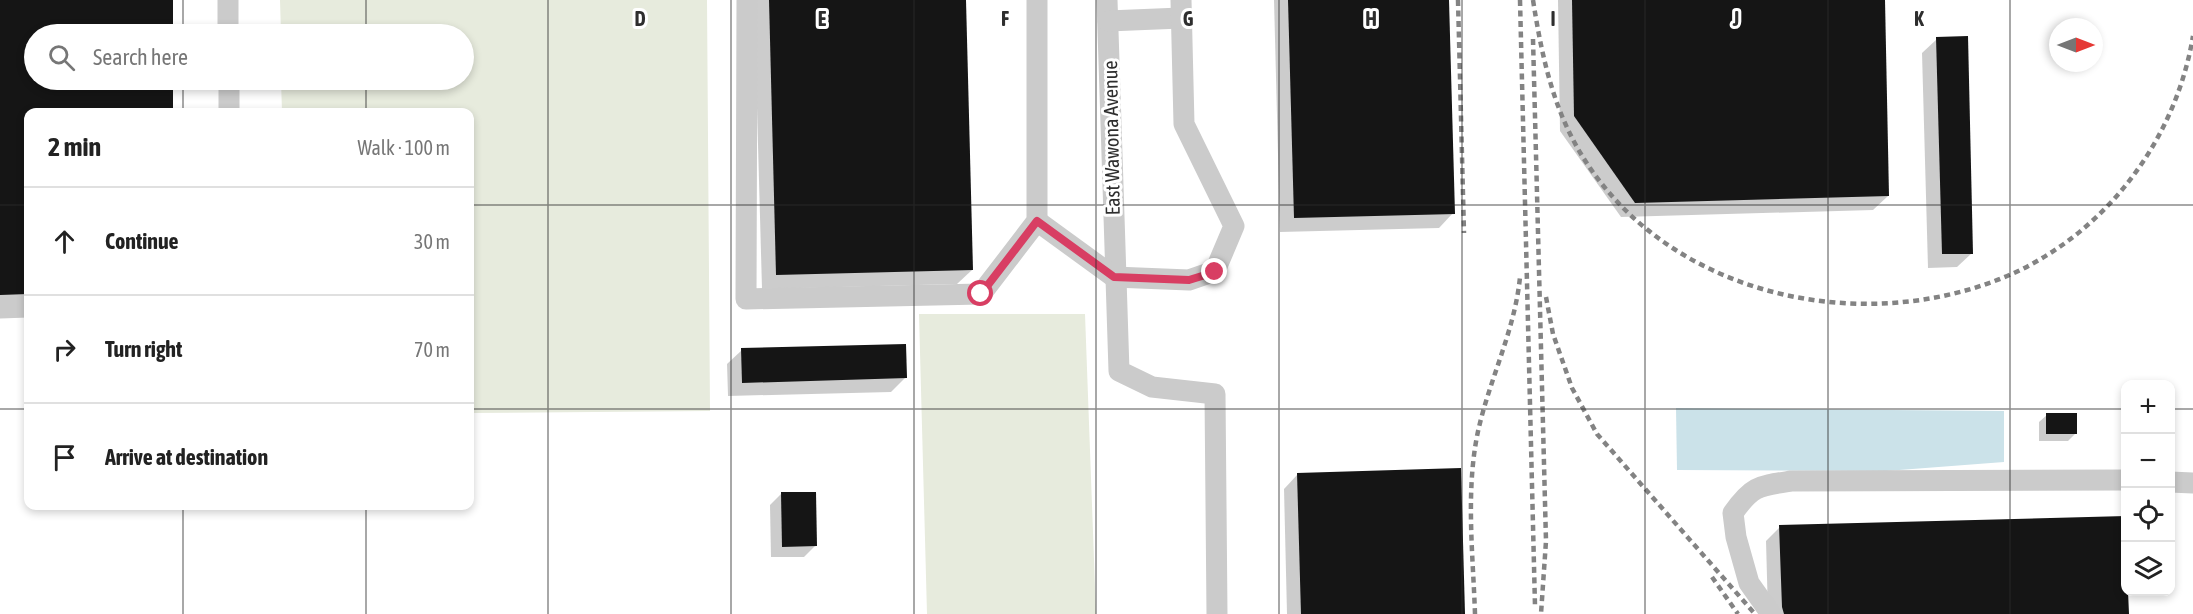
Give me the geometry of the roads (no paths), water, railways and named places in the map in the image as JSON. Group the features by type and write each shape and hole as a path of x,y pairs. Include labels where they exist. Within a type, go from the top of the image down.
{"street":[{"path":"228,0 228,24"},
{"path":"747,0 746,299 981,294 1037,221 1037,0"},
{"name":"East Wawona Avenue","path":"1107,0 1114,277 1119,371 1152,387 1215,394 1217,614"},
{"path":"1037,221 1114,277 1189,280 1215,272 1234,226 1184,124 1181,9 1108,21"},
{"path":"229,90 229,108"},
{"path":"0,308 24,307"},
{"path":"1771,614 1749,583 1736,537 1733,513 1748,492 1765,485 1791,481 2121,480"},
{"path":"2175,482 2193,483"}],"water":[{"path":"1676,408 2004,411 2004,462 1886,471 1677,470"}],"railway":[{"path":"1458,0 1464,233"},
{"path":"1520,0 1535,606"},
{"path":"1533,0 1541,47 1553,92 1570,134 1595,175 1634,218 1680,253 1732,278 1787,295 1844,303 1903,302 1960,292 2014,273 2048,254 2080,232 2108,206 2133,176 2154,144 2171,110 2184,74 2193,36"},
{"path":"1533,39 1546,541 1541,614"},
{"path":"1475,614 1471,520 1475,450 1484,408 1513,315 1520,277"},
{"path":"1546,297 1553,334 1572,388 1597,434 1755,614"},
{"path":"1712,577 1738,614"}]}
